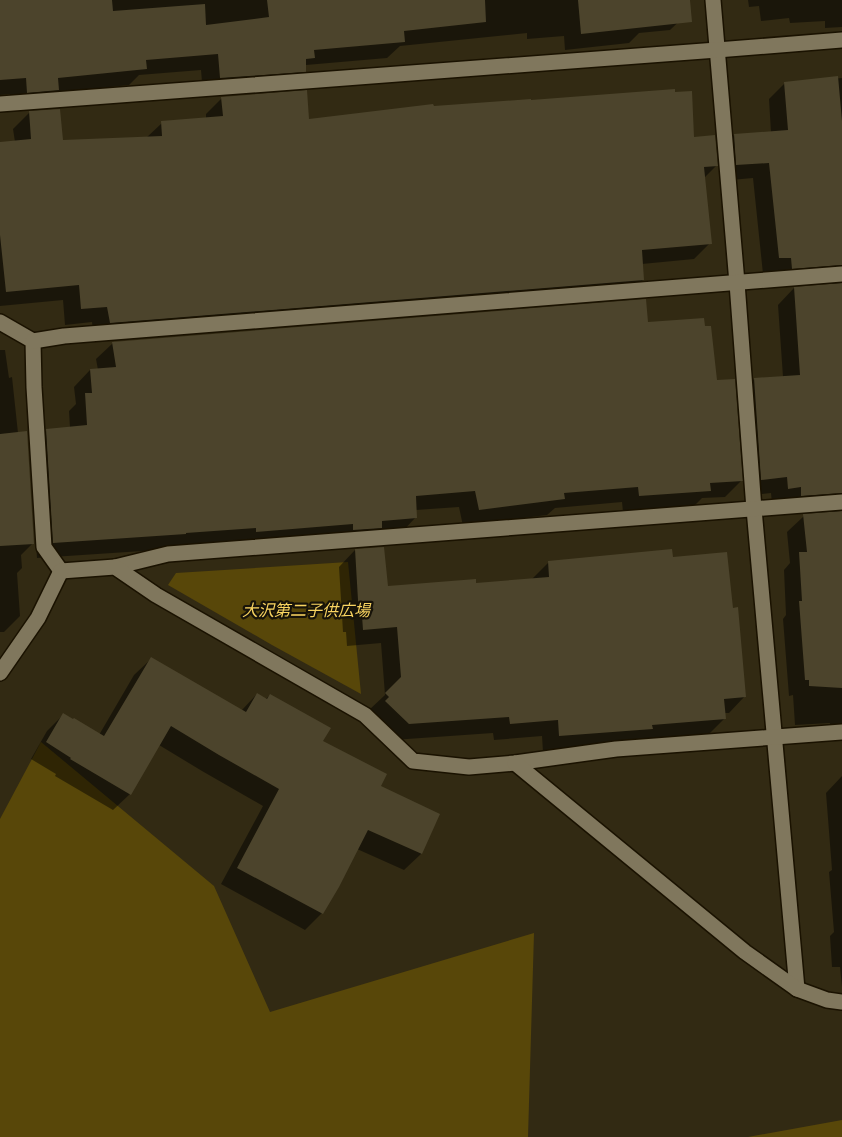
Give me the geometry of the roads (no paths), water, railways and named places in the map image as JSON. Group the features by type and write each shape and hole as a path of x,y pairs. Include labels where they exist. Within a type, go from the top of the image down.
{"street":[{"path":"713,0 754,509 798,989"},
{"path":"0,104 842,40"},
{"path":"0,322 33,341 64,336 842,274"},
{"path":"33,341 44,548 61,571"},
{"path":"61,571 115,567 168,554 842,502"},
{"path":"115,567 156,595 365,715 413,760 469,767 515,763 616,749 842,732"},
{"path":"0,673 38,618 61,571"},
{"path":"515,763 745,952 798,989 827,1000 842,1002"}],"park label":[{"name":"大沢第二子供広場","path":"306,611"}]}
